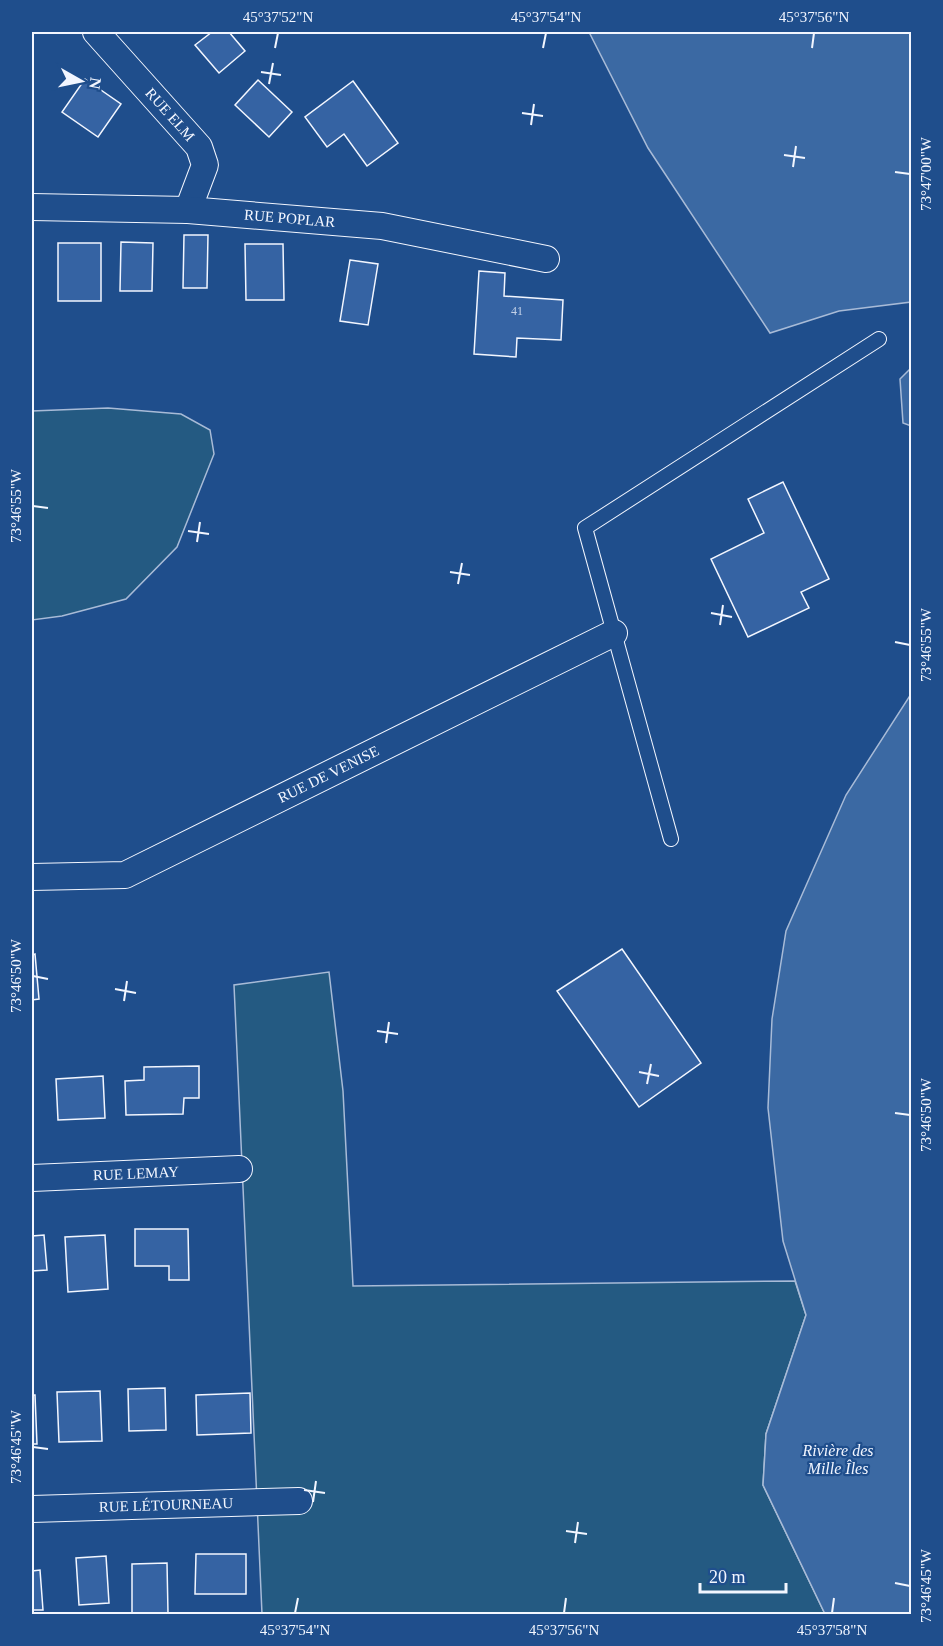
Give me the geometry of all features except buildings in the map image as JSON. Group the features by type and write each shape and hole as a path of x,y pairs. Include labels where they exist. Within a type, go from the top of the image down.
{"street":[{"name":"RUE ELM","path":"96,32 199,147 205,165 188,210"},
{"name":"RUE POPLAR","path":"32,207 188,210 381,226 546,260"},
{"name":"RUE DE VENISE","path":"32,877 125,875 614,633"},
{"name":"RUE LEMAY","path":"32,1178 239,1169"},
{"name":"RUE LÉTOURNEAU","path":"32,1509 299,1501"}],"lane":[{"path":"671,839 585,528 879,339"}],"shaded area":[{"path":"108,408 181,414 210,430 214,454 177,547 126,599 62,616 32,620 32,411"},
{"path":"329,972 343,1091 353,1286 795,1281 806,1315 766,1434 763,1485 825,1614 262,1614 234,985"}],"water":[{"path":"589,32 911,32 911,302 839,311 770,333 648,148"},
{"path":"911,368 911,426 903,423 900,379"},
{"name":"Rivière des Mille Îles","path":"911,694 911,1614 825,1614 763,1485 766,1434 806,1315 783,1241 768,1108 772,1019 786,931 846,795"}]}
